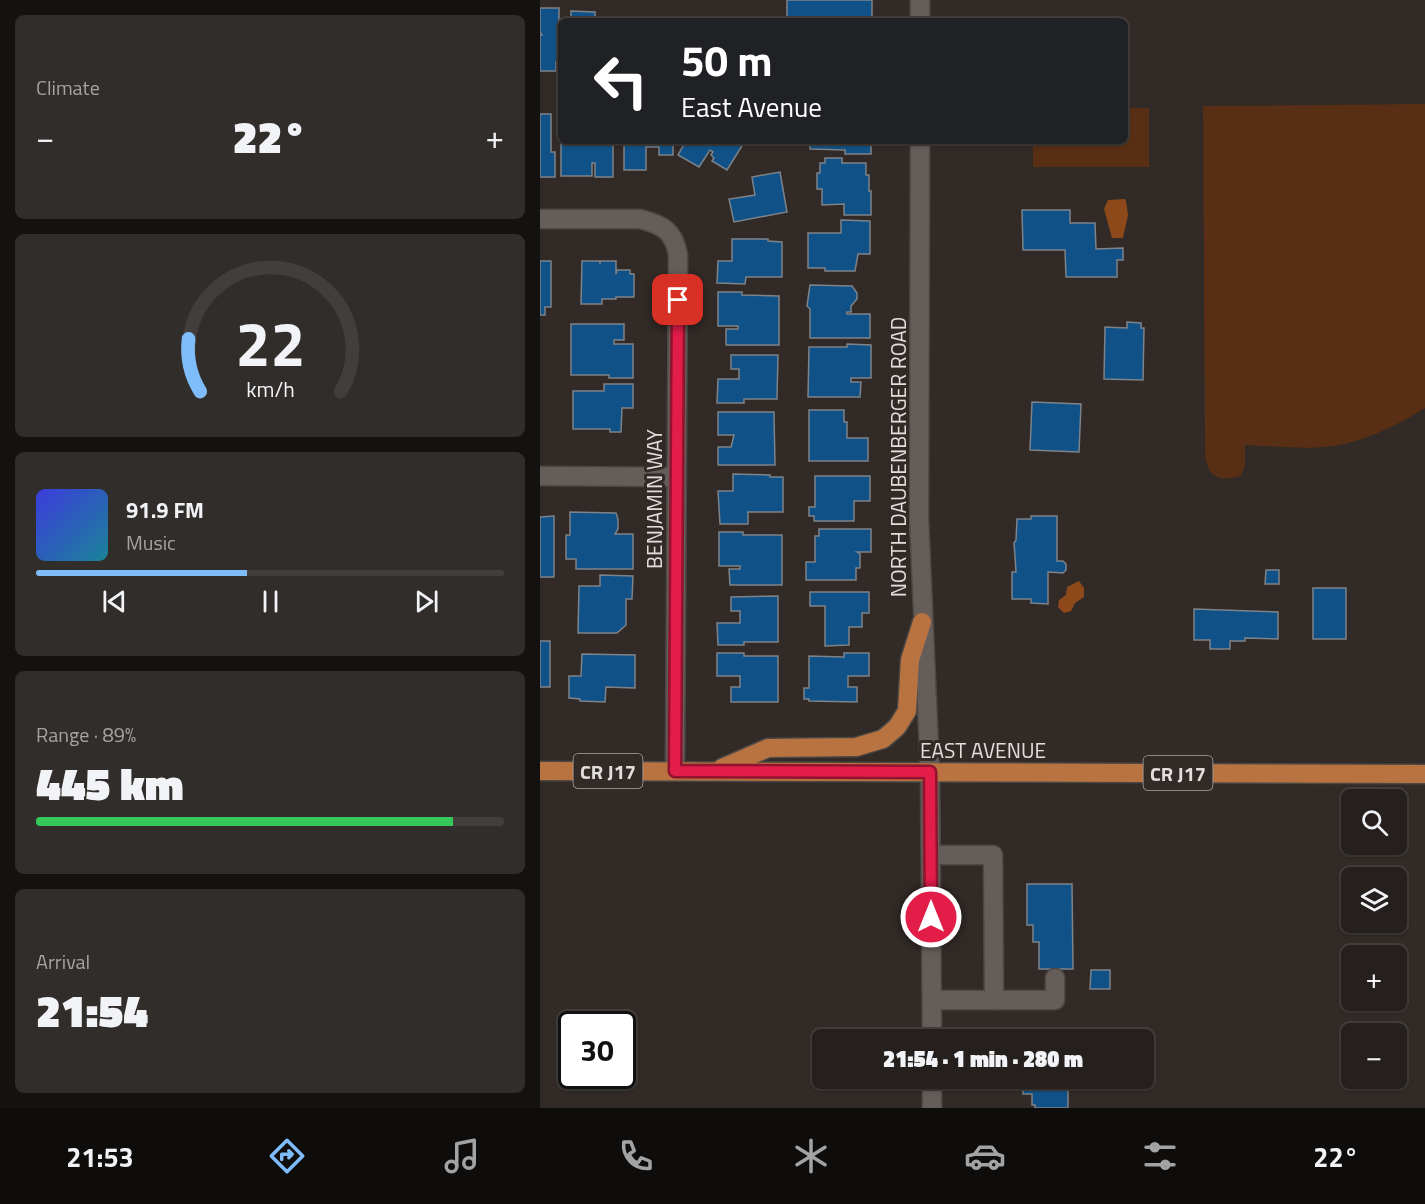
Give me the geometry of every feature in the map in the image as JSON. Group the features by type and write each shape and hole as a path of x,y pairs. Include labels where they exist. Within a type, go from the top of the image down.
{"main road":[{"path":"715,771 768,748 856,747 883,739 897,728 907,711 910,660 922,622"},
{"name":"EAST AVENUE","path":"540,771 1425,774"}],"street":[{"path":"920,0 920,18"},
{"name":"NORTH DAUBENBERGER ROAD","path":"920,144 919,518 930,772 932,1029"},
{"name":"BENJAMIN WAY","path":"540,219 640,219 656,223 668,230 676,243 678,255 675,771"},
{"path":"540,476 676,477"},
{"path":"931,855 993,855 994,1000"},
{"path":"932,1000 1055,1000 1055,978"},
{"path":"932,1089 932,1108"}],"shaded area":[{"path":"1425,104 1425,408 1381,432 1346,444 1312,448 1245,445 1245,465 1241,476 1221,478 1216,476 1206,462 1205,454 1203,106"},
{"path":"1128,108 1149,108 1149,167 1033,167 1033,144 1128,144"},
{"path":"1125,199 1126,201 1128,215 1123,238 1112,238 1104,209 1108,200"},
{"path":"1079,581 1084,588 1084,597 1075,603 1071,611 1064,613 1058,607 1059,600 1066,595 1067,587"}],"building":[{"path":"787,0 872,0 872,18 787,18"},
{"path":"540,8 559,8 556,71 540,71 540,35 542,35"},
{"path":"571,11 595,12 595,18 571,18"},
{"path":"540,114 551,114 551,152 555,152 555,177 540,177"},
{"path":"561,144 613,144 613,177 595,177 595,163 592,163 592,176 561,176"},
{"path":"624,144 673,144 673,155 659,155 659,147 646,147 646,170 624,170"},
{"path":"684,144 743,144 727,170 712,161 713,152 710,150 699,167 678,155"},
{"path":"810,144 871,144 871,154 845,154 845,150 810,149"},
{"path":"825,158 842,158 842,163 866,163 866,175 869,175 869,191 871,191 871,215 844,215 844,204 822,205 822,189 817,189 817,173 820,173 820,163 825,163"},
{"path":"780,172 787,212 734,222 729,199 755,195 752,177"},
{"path":"1022,210 1070,210 1070,223 1095,223 1096,249 1123,248 1123,260 1117,260 1117,277 1066,277 1065,250 1023,250"},
{"path":"841,220 870,221 870,254 858,254 855,271 825,271 825,268 808,268 808,233 841,233"},
{"path":"732,239 768,239 768,241 782,242 782,277 746,277 745,284 717,283 718,261 732,261"},
{"path":"540,261 551,261 551,307 545,307 545,315 540,315"},
{"path":"582,261 616,261 616,274 617,270 630,270 630,274 634,274 634,297 602,299 602,304 581,304"},
{"path":"810,285 852,286 857,293 857,299 851,306 851,312 847,314 870,314 870,338 810,338 810,309 807,306"},
{"path":"718,292 779,296 779,345 726,345 726,329 738,329 738,326 718,326"},
{"path":"1127,322 1141,323 1141,328 1144,328 1143,380 1104,379 1105,327 1127,328"},
{"path":"571,324 624,324 624,340 614,340 614,344 633,344 633,378 609,378 609,375 571,375"},
{"path":"847,344 871,345 871,378 851,378 851,382 861,382 860,397 808,397 809,347 847,347"},
{"path":"731,355 778,355 777,399 744,399 744,403 717,403 718,379 739,379 739,369 731,369"},
{"path":"604,384 633,384 633,408 622,408 621,432 610,432 610,429 573,429 573,391 604,391"},
{"path":"1032,402 1081,404 1079,452 1030,450"},
{"path":"809,410 844,410 847,438 868,438 868,461 809,461"},
{"path":"718,412 774,412 775,465 718,465 718,447 731,447 734,435 718,435"},
{"path":"733,474 783,477 783,512 748,512 748,524 720,524 718,491 733,491"},
{"path":"815,476 870,476 870,501 854,501 854,521 814,521 814,516 809,516 809,507 815,507"},
{"path":"570,512 616,513 618,529 615,534 633,534 633,569 576,569 576,559 566,559 566,535 570,535"},
{"path":"554,516 554,577 540,577 540,517"},
{"path":"1031,516 1057,516 1057,561 1063,561 1066,564 1066,570 1063,573 1048,572 1048,604 1031,603 1031,599 1012,599 1012,572 1016,572 1014,543 1017,519 1031,519"},
{"path":"819,529 871,529 871,552 857,552 860,554 860,568 856,568 856,580 806,580 806,562 815,562 815,536 819,536"},
{"path":"719,532 743,532 743,535 782,535 782,585 730,585 729,569 740,569 740,566 719,566"},
{"path":"1266,570 1279,570 1279,584 1265,584"},
{"path":"600,575 633,576 632,599 626,599 626,625 617,633 578,633 579,586 600,586"},
{"path":"1313,588 1346,588 1346,639 1313,639"},
{"path":"810,592 869,592 869,613 862,613 862,627 849,627 849,645 825,646 825,606 810,606"},
{"path":"778,596 778,642 718,645 717,623 740,623 740,611 731,611 731,597"},
{"path":"1194,609 1278,612 1278,639 1245,638 1245,641 1230,641 1230,649 1210,649 1210,640 1194,640"},
{"path":"540,641 550,641 550,687 540,687"},
{"path":"717,653 778,656 778,702 731,702 731,687 740,687 740,676 717,676"},
{"path":"844,653 869,653 869,676 848,676 848,687 857,687 857,702 804,699 804,688 809,688 809,656 844,657"},
{"path":"582,654 635,655 635,688 606,687 605,702 569,698 569,676 581,676"},
{"path":"1027,884 1072,884 1073,969 1039,969 1039,942 1033,942 1033,925 1027,925"},
{"path":"1091,970 1110,970 1110,989 1090,989"},
{"path":"1023,1089 1068,1089 1068,1108 1035,1108 1035,1105 1032,1105 1032,1094 1023,1094"}],"route":[{"path":"678,300 675,771 930,772 931,917"}]}
